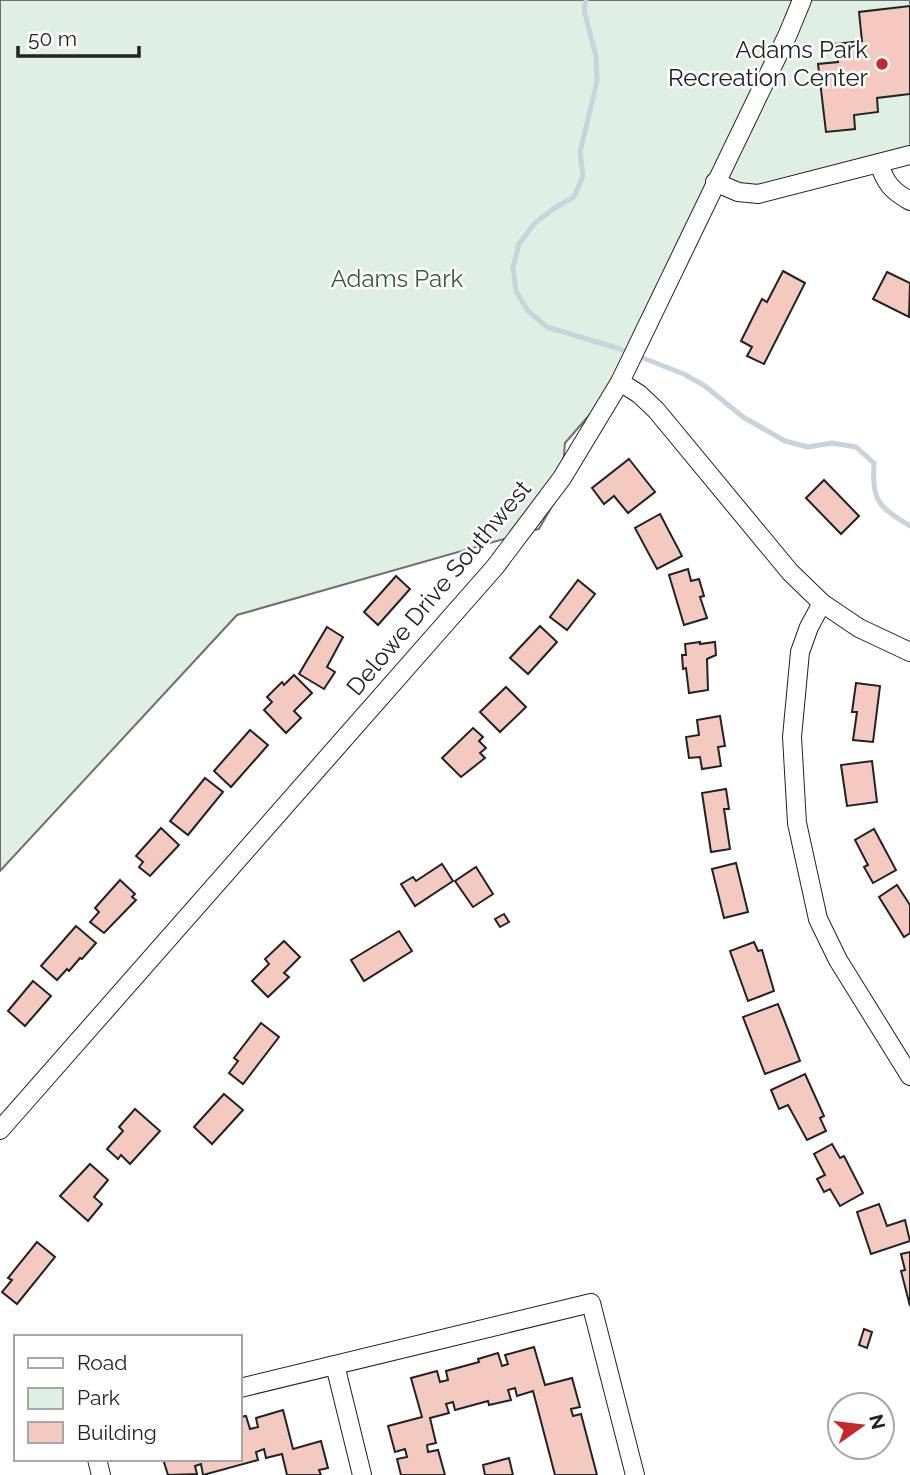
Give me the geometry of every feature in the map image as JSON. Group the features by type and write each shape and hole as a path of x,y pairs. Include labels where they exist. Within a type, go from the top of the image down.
{"street":[{"name":"Delowe Drive Southwest","path":"0,1130 495,567 562,478 620,382 802,0"},
{"path":"715,182 738,192 758,194 910,155"},
{"path":"878,163 888,186 910,201"},
{"path":"620,382 639,394 656,410 790,572 822,603 859,628 910,652"},
{"path":"822,603 800,652 792,737 797,823 818,919 838,960 910,1076"},
{"path":"242,1388 592,1303 635,1475"},
{"path":"335,1365 362,1475"}],"green space":[{"name":"Adams Park","path":"0,0 910,0 910,157 768,190 717,188 634,364 565,443 561,490 539,529 237,615 0,871"}],"building":[{"path":"910,6 910,94 877,98 878,112 854,115 855,129 826,132 818,64 838,62 836,44 862,41 859,12"},
{"path":"783,271 805,283 764,364 747,356 752,347 741,341 762,299 767,302"},
{"path":"887,272 910,283 909,317 873,299"},
{"path":"629,459 655,492 628,513 614,496 604,504 592,488"},
{"path":"824,480 859,516 841,534 806,498"},
{"path":"660,514 682,556 657,569 635,528"},
{"path":"688,569 691,581 699,579 704,596 700,597 707,618 684,625 669,575"},
{"path":"396,576 410,589 378,625 364,612"},
{"path":"578,580 595,594 567,630 550,617"},
{"path":"540,626 557,642 528,674 510,658"},
{"path":"327,627 343,637 327,667 335,672 324,689 299,674"},
{"path":"715,642 716,655 707,659 708,690 689,693 682,655 686,655 685,644"},
{"path":"294,675 312,693 294,711 301,718 286,733 264,710 272,702 267,697 282,682 284,685"},
{"path":"856,683 880,686 873,742 853,740 857,712 852,712"},
{"path":"506,687 526,707 500,732 480,712"},
{"path":"720,716 725,746 718,747 721,766 702,769 700,757 689,758 686,737 699,735 697,720"},
{"path":"473,728 483,737 479,741 486,748 480,753 485,758 461,777 442,758"},
{"path":"250,730 268,745 231,787 214,771"},
{"path":"872,761 877,802 847,806 841,765"},
{"path":"205,778 223,792 188,835 170,821"},
{"path":"726,789 729,809 724,809 730,849 711,852 702,793"},
{"path":"161,828 179,845 150,876 139,867 143,862 136,856"},
{"path":"874,829 896,870 873,883 864,867 868,865 855,840"},
{"path":"736,863 748,912 724,918 712,869"},
{"path":"442,864 453,881 415,906 401,884 413,877 416,881"},
{"path":"476,867 493,894 473,907 455,881"},
{"path":"120,880 135,894 132,897 136,900 104,933 90,922 99,912 95,908"},
{"path":"897,885 910,905 910,933 904,937 879,897"},
{"path":"504,914 509,922 500,927 495,919"},
{"path":"76,926 96,943 57,980 41,966"},
{"path":"399,931 412,951 364,981 351,960"},
{"path":"284,941 300,957 284,973 289,977 268,997 252,981 269,964 265,959"},
{"path":"754,942 758,951 762,950 774,991 748,1001 730,951"},
{"path":"33,981 51,996 25,1026 8,1011"},
{"path":"778,1004 800,1061 765,1074 743,1017"},
{"path":"261,1023 279,1037 243,1084 229,1073 238,1061 234,1058"},
{"path":"805,1074 824,1116 820,1118 826,1131 807,1140 788,1105 779,1109 771,1090"},
{"path":"224,1094 243,1110 212,1144 194,1127"},
{"path":"135,1109 160,1131 130,1164 121,1155 118,1159 107,1149 123,1131 119,1127"},
{"path":"832,1144 840,1158 844,1156 863,1193 840,1206 830,1189 824,1192 817,1179 825,1175 814,1154"},
{"path":"90,1164 108,1180 94,1197 102,1204 88,1221 60,1196"},
{"path":"879,1204 887,1226 905,1220 910,1241 871,1254 857,1212"},
{"path":"37,1242 55,1257 17,1304 2,1292 12,1280 8,1278"},
{"path":"910,1252 910,1306 901,1271 905,1270 901,1254"},
{"path":"864,1329 872,1332 867,1348 859,1345"},
{"path":"534,1347 545,1385 572,1378 580,1407 571,1409 573,1416 581,1414 597,1475 555,1475 533,1391 517,1396 515,1388 508,1390 511,1400 489,1405 488,1401 455,1410 453,1402 446,1404 449,1413 430,1418 436,1443 427,1445 428,1452 438,1450 445,1475 401,1475 397,1459 407,1457 405,1449 395,1452 388,1426 422,1417 411,1378 437,1371 440,1382 448,1380 446,1371 479,1362 478,1359 498,1353 502,1366 508,1364 505,1355"},
{"path":"283,1410 293,1449 321,1441 328,1468 319,1470 321,1475 287,1475 282,1454 266,1458 264,1449 256,1452 258,1460 203,1475 201,1464 195,1466 197,1474 168,1475 164,1461 242,1461 242,1417 246,1416 250,1429 258,1427 256,1418"},
{"path":"509,1458 513,1475 485,1475 483,1465"}],"waterway":[{"path":"586,0 584,10 596,57 597,81 580,152 583,176 574,197 534,224 519,244 513,267 516,291 528,311 547,327 617,348 684,374 705,386 743,417 785,441 808,447 832,443 856,447 874,463 874,486 879,502 910,526"}],"place":[{"name":"Adams Park Recreation Center","path":"882,64"}]}
